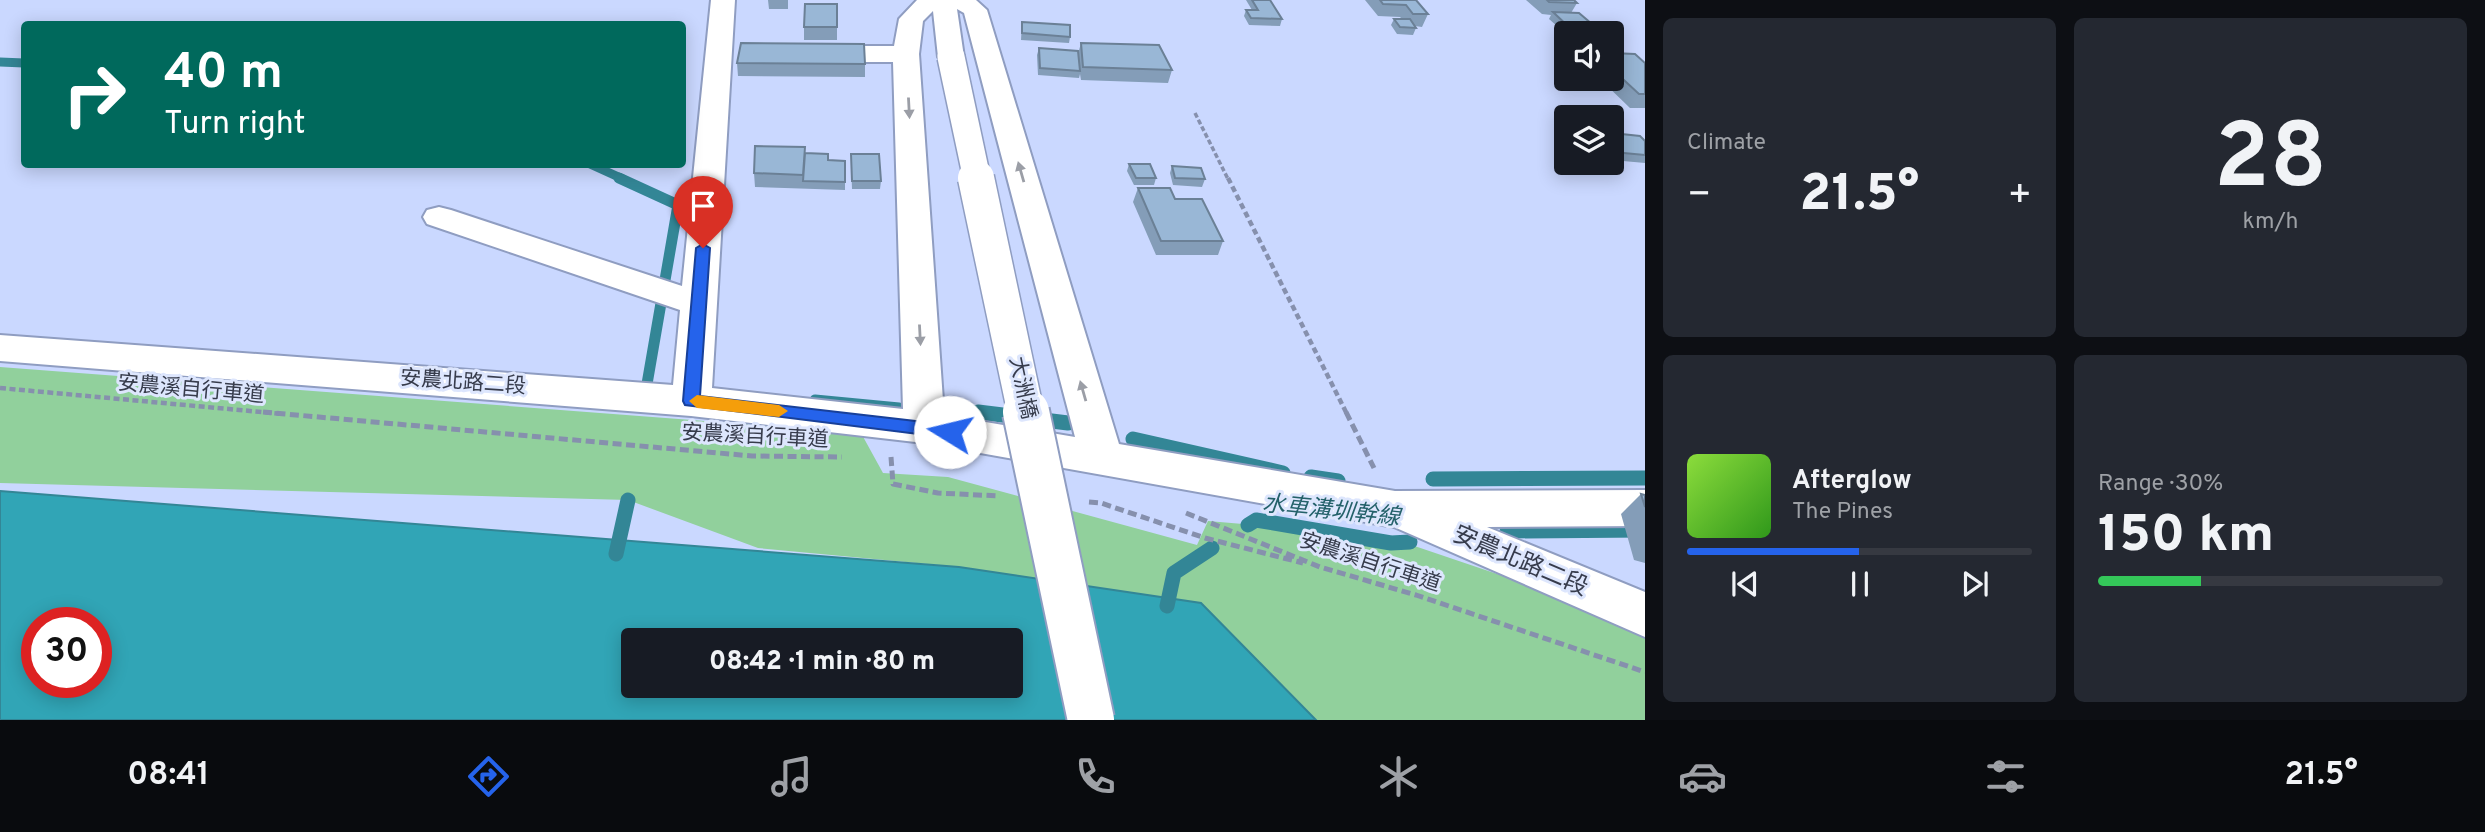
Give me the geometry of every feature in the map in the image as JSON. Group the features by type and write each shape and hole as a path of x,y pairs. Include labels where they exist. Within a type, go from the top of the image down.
{"street":[{"path":"691,401 699,304 732,53 723,0"},
{"path":"913,442 906,54 911,19 931,0"},
{"name":"大洲橋","path":"944,0 951,57 1091,720"},
{"path":"959,0 975,10 1102,457"},
{"path":"785,54 906,54"},
{"path":"439,218 699,304"},
{"name":"安農北路二段","path":"0,348 691,401 913,442 1102,457 1395,509 1645,615"},
{"path":"1395,509 1645,508"}],"path":[{"path":"1195,113 1395,509"},
{"name":"安農溪自行車道","path":"0,388 752,456 849,457"},
{"path":"877,457 891,457 913,442"},
{"path":"891,457 894,484 938,493 1101,503 1205,538 1320,567"},
{"name":"安農溪自行車道","path":"1174,508 1320,567 1416,594 1645,671"}],"shaded area":[{"path":"0,367 861,433 883,473 948,477 1197,545 1208,521 1385,536 1645,624 1645,720 1316,720 1201,603 959,567 758,548 628,500 0,483"},
{"path":"0,491 959,567 1201,603 1316,720 0,720"}],"building":[{"path":"1252,0 1270,0 1282,19 1251,18 1246,10 1258,10"},
{"path":"1380,0 1416,0 1428,14 1413,14 1406,5 1383,4"},
{"path":"1547,0 1574,0 1577,3 1549,2"},
{"path":"805,4 837,4 837,27 804,27"},
{"path":"1553,12 1579,13 1588,21 1562,21"},
{"path":"1394,19 1410,19 1416,28 1400,27"},
{"path":"1022,22 1070,25 1070,37 1022,33"},
{"path":"741,43 864,44 865,64 737,63"},
{"path":"1081,43 1159,45 1172,70 1083,67"},
{"path":"1039,48 1078,51 1080,71 1040,68"},
{"path":"1624,54 1635,54 1645,63 1645,94 1639,94 1624,80"},
{"path":"1624,134 1640,136 1645,141 1645,155 1624,153"},
{"path":"755,146 805,147 803,175 754,173"},
{"path":"805,153 828,154 828,160 845,161 845,182 803,181"},
{"path":"851,154 879,154 881,181 852,181"},
{"path":"1129,164 1150,164 1156,178 1136,178"},
{"path":"1172,166 1201,168 1205,179 1175,178"},
{"path":"1138,188 1170,188 1175,199 1202,199 1223,241 1161,241"}],"waterway":[{"path":"0,62 21,63"},
{"path":"599,168 623,179"},
{"path":"619,178 678,205 647,384"},
{"path":"815,400 899,408"},
{"path":"972,411 982,412"},
{"path":"982,412 1068,423"},
{"path":"982,412 992,414"},
{"path":"1133,439 1283,473"},
{"path":"1311,477 1338,481"},
{"path":"1433,479 1645,478"},
{"path":"616,554 628,500"},
{"name":"水車溝圳幹線","path":"1248,525 1256,520 1391,543 1410,542"},
{"name":"水車溝圳幹線","path":"1507,531 1645,530"},
{"name":"水車溝圳幹線","path":"1167,606 1174,573 1212,548"}],"slow traffic":[{"path":"697,401 779,411"}],"route":[{"path":"703,248 691,401 950,432"}]}
